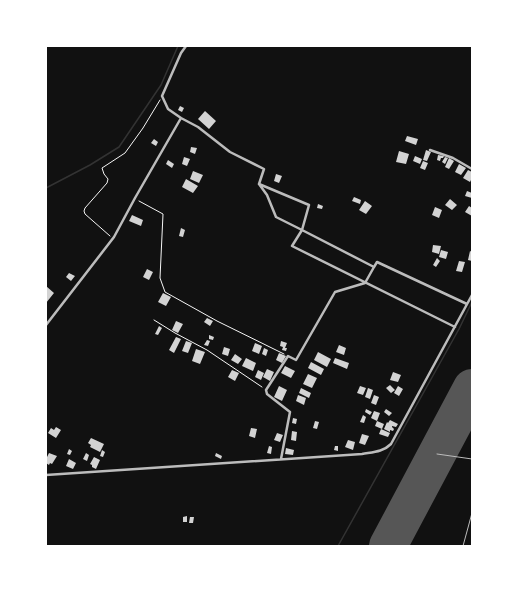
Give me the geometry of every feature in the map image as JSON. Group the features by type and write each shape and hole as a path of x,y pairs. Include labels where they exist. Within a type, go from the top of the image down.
{"street":[{"path":"186,46 181,53 162,96 168,109 198,127 230,152 264,169 259,184"},
{"path":"46,325 113,238 181,118"},
{"path":"430,150 453,158 472,169"},
{"path":"259,184 267,195 276,217 374,267"},
{"path":"259,184 310,204 302,230 292,246 455,327"},
{"path":"281,458 290,412 267,394 266,390 288,356 296,360 335,292 365,283 377,262 467,304"},
{"path":"46,474 362,454 386,449 391,444 472,295"}],"lane":[{"path":"437,454 472,459"},
{"path":"463,546 472,513"}],"path":[{"path":"113,238 85,214 85,208 107,182 108,179 102,168 125,153 143,128 162,96"},
{"path":"135,198 163,214 160,278 165,292 217,321 288,356"},
{"path":"154,320 175,334 207,350 266,390"}],"building":[{"path":"180,106 184,108 182,112 178,110"},
{"path":"205,111 216,121 209,129 198,119"},
{"path":"407,136 418,139 416,145 405,141"},
{"path":"154,139 158,142 156,146 151,143"},
{"path":"191,147 197,148 195,154 190,152"},
{"path":"426,150 431,152 427,161 423,160"},
{"path":"399,151 409,154 406,164 396,162"},
{"path":"438,155 444,156 440,161 437,160"},
{"path":"415,156 422,159 420,164 413,161"},
{"path":"184,157 190,159 187,166 182,164"},
{"path":"445,157 448,158 445,164 442,162"},
{"path":"449,158 454,161 449,169 445,167"},
{"path":"168,160 174,164 172,168 166,164"},
{"path":"423,161 428,163 425,170 420,168"},
{"path":"459,164 466,168 461,175 455,172"},
{"path":"468,170 472,172 470,182 463,178"},
{"path":"193,171 203,175 199,183 190,179"},
{"path":"276,174 282,176 279,183 274,181"},
{"path":"186,179 198,186 193,193 182,187"},
{"path":"467,191 472,193 472,198 465,196"},
{"path":"354,197 361,200 360,204 352,201"},
{"path":"450,199 457,205 452,210 445,205"},
{"path":"365,201 372,206 366,214 359,210"},
{"path":"318,204 323,206 322,209 317,208"},
{"path":"469,206 472,208 472,216 465,212"},
{"path":"435,207 442,210 439,218 432,215"},
{"path":"132,215 143,220 141,226 129,221"},
{"path":"181,228 185,230 183,237 179,236"},
{"path":"433,245 441,246 439,254 432,252"},
{"path":"441,250 448,252 446,259 439,257"},
{"path":"470,251 472,252 472,261 468,260"},
{"path":"437,258 440,261 436,267 433,265"},
{"path":"459,261 465,262 462,272 456,271"},
{"path":"147,269 153,272 149,280 143,277"},
{"path":"69,273 75,276 71,281 66,277"},
{"path":"46,286 54,293 46,303"},
{"path":"163,293 171,297 166,306 158,302"},
{"path":"207,318 213,321 210,326 204,322"},
{"path":"176,321 183,324 178,333 172,330"},
{"path":"159,326 162,328 158,335 155,334"},
{"path":"209,335 214,337 213,340 209,339"},
{"path":"176,337 181,339 174,353 169,350"},
{"path":"207,340 210,341 208,346 204,345"},
{"path":"186,341 192,343 188,353 182,351"},
{"path":"281,341 287,343 285,348 287,348 286,351 282,350 283,347 280,346"},
{"path":"255,343 262,346 259,354 252,351"},
{"path":"339,345 346,348 344,355 336,352"},
{"path":"224,347 230,349 228,356 222,354"},
{"path":"264,348 268,350 266,356 262,354"},
{"path":"196,349 205,352 200,364 192,361"},
{"path":"318,352 331,359 327,367 314,360"},
{"path":"279,353 286,356 282,363 276,360"},
{"path":"235,354 242,359 238,364 231,360"},
{"path":"246,358 256,363 253,371 242,366"},
{"path":"335,358 349,363 347,369 333,363"},
{"path":"311,362 324,369 321,375 308,368"},
{"path":"285,366 295,371 291,378 281,373"},
{"path":"267,369 274,372 270,381 263,377"},
{"path":"232,370 239,373 235,381 228,377"},
{"path":"258,370 264,373 261,380 255,377"},
{"path":"393,372 401,375 398,382 390,380"},
{"path":"308,374 317,378 312,388 303,384"},
{"path":"390,385 395,390 391,393 386,388"},
{"path":"279,386 287,390 282,401 274,397"},
{"path":"360,386 366,388 363,395 357,393"},
{"path":"398,386 403,389 399,396 394,393"},
{"path":"301,388 311,393 309,398 299,393"},
{"path":"368,388 373,390 370,399 365,397"},
{"path":"298,395 306,398 304,405 296,401"},
{"path":"374,395 379,397 376,405 371,403"},
{"path":"366,409 372,412 370,415 365,412"},
{"path":"386,409 392,413 389,416 384,412"},
{"path":"374,411 380,413 377,421 371,418"},
{"path":"363,415 366,417 364,423 360,422"},
{"path":"293,418 297,419 296,424 292,423"},
{"path":"390,420 398,424 396,427 392,426 394,429 393,431 390,430 390,432 384,429 387,422 388,423"},
{"path":"315,421 319,422 317,429 313,428"},
{"path":"377,421 384,424 382,429 375,426"},
{"path":"56,427 61,430 56,438 48,433 51,428 54,430"},
{"path":"251,428 257,429 255,438 249,436"},
{"path":"381,429 390,433 388,437 379,434"},
{"path":"292,431 297,432 296,441 291,440"},
{"path":"277,433 283,435 280,442 274,440"},
{"path":"362,434 369,436 365,445 359,443"},
{"path":"91,438 104,444 100,452 90,447 91,445 88,443"},
{"path":"348,440 355,442 353,450 345,447"},
{"path":"269,446 272,447 271,454 267,453"},
{"path":"335,446 338,446 338,451 334,450"},
{"path":"286,448 294,450 293,455 285,454"},
{"path":"69,449 72,451 70,455 67,454"},
{"path":"102,450 105,452 103,457 100,456"},
{"path":"49,453 57,456 52,464 50,463 49,465 46,463 46,459"},
{"path":"86,453 89,455 87,461 83,459"},
{"path":"216,453 222,456 221,459 215,456"},
{"path":"94,457 100,460 96,469 90,464"},
{"path":"69,459 76,463 73,469 66,466"},
{"path":"187,516 187,522 183,522 183,517"},
{"path":"190,517 194,517 193,523 189,523"}],"waterway":[{"path":"46,188 90,165 119,147 161,85 178,46"},
{"path":"338,546 459,329 472,302"}],"runway":[{"path":"388,546 472,388"}]}
